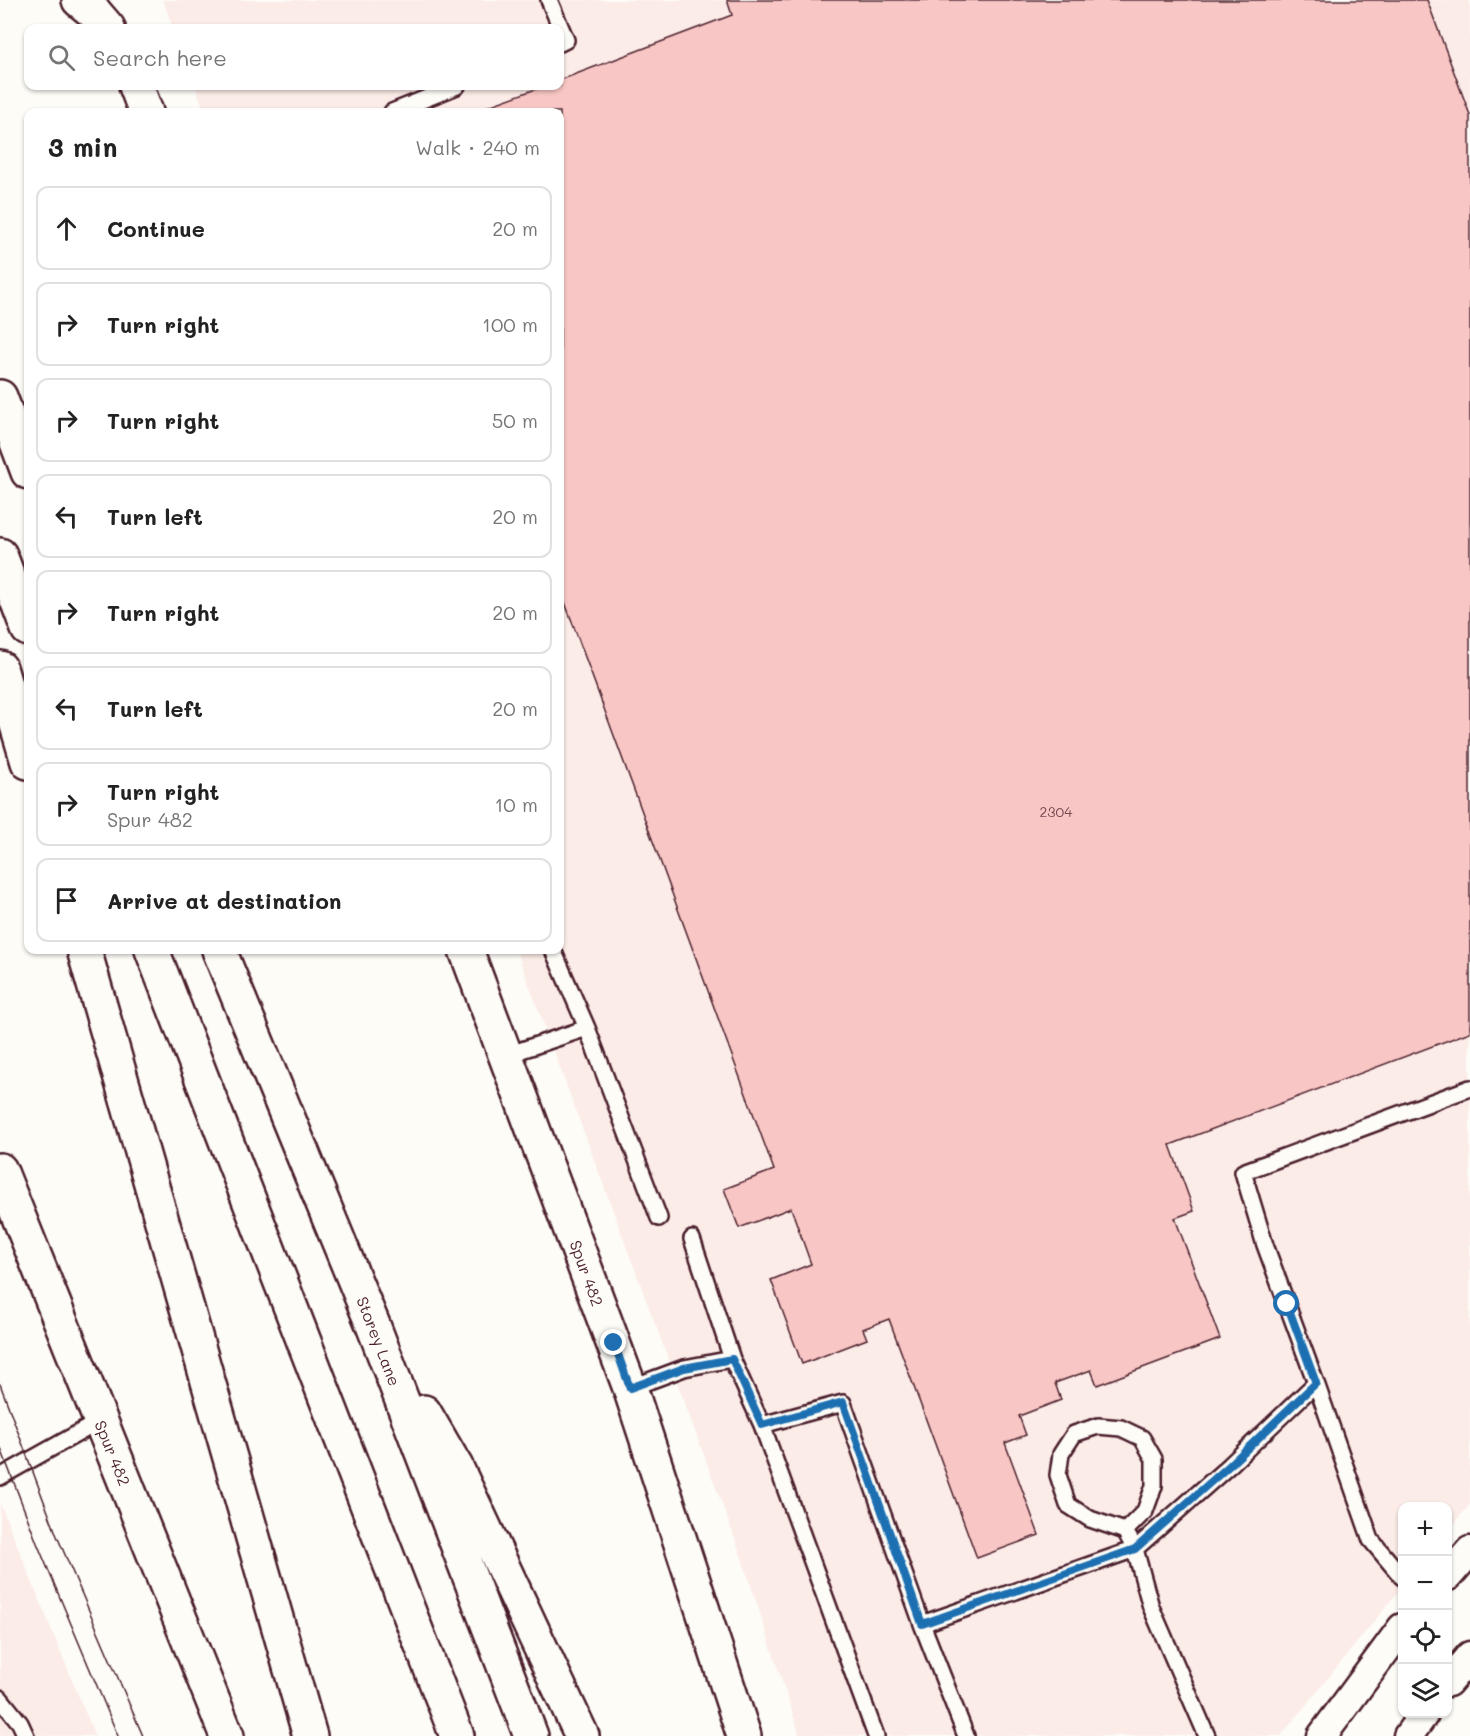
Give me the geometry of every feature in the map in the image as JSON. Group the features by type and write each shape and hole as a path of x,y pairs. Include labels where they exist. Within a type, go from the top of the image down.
{"main road":[{"path":"79,0 105,24"},
{"path":"138,90 144,108"},
{"path":"0,397 24,461"},
{"path":"0,555 24,618"},
{"path":"0,668 24,749"},
{"path":"85,954 310,1736"},
{"path":"154,954 457,1736"},
{"name":"Storey Lane","path":"221,954 373,1325 531,1736"},
{"name":"Spur 482","path":"468,954 630,1388 744,1736"},
{"name":"Spur 482","path":"0,1170 7,1203 100,1421 227,1736"},
{"path":"373,1325 456,1467 582,1736"}],"street":[{"path":"1452,1571 1470,1551"},
{"path":"1322,1736 1398,1633"},
{"path":"1452,1677 1470,1656"},
{"path":"1408,1736 1421,1718"}],"lane":[{"path":"549,0 559,24"},
{"path":"402,108 447,90"},
{"path":"556,954 587,1029 659,1218"},
{"path":"507,1055 587,1029"},
{"path":"1398,1572 1371,1540 1265,1245 1243,1172 1470,1088"},
{"path":"692,1239 732,1359 762,1425 876,1736"},
{"path":"630,1388 684,1368 732,1359"},
{"path":"922,1624 1135,1549 1230,1465 1316,1383"},
{"path":"762,1425 843,1402 922,1624 966,1736"},
{"path":"0,1477 100,1421"},
{"path":"1125,1531 1145,1511 1154,1486 1154,1459 1142,1438 1121,1428 1098,1426 1074,1434 1061,1454 1058,1475 1068,1505 1090,1519 1125,1531 1135,1549 1151,1607 1207,1736"},
{"path":"0,1698 20,1723 26,1736"}],"shaded area":[{"path":"163,0 1470,0 1470,1504 1452,1527 1452,1502 1398,1502 1398,1592 1281,1736 800,1736 741,1555 517,954 564,954 564,108 203,108 197,90 564,90 564,24 172,24"},
{"path":"0,1503 95,1736 0,1736"}],"building":[{"path":"727,0 1427,0 1470,115 1470,1032 1170,1145 1194,1211 1175,1218 1220,1339 1097,1385 1091,1370 1055,1383 1061,1400 1019,1416 1026,1435 1005,1443 1039,1535 977,1558 889,1319 863,1329 867,1339 802,1364 771,1280 811,1264 791,1208 739,1228 724,1189 774,1170 564,600 564,108 483,108 533,90 564,90 564,78 732,15"}],"tram line":[{"path":"0,1384 57,1536 143,1736"},
{"path":"0,1446 37,1543 118,1736"}],"route":[{"path":"614,1343 630,1388 684,1368 732,1359 762,1425 843,1402 922,1624 1135,1549 1230,1465 1316,1383 1287,1304"}]}
